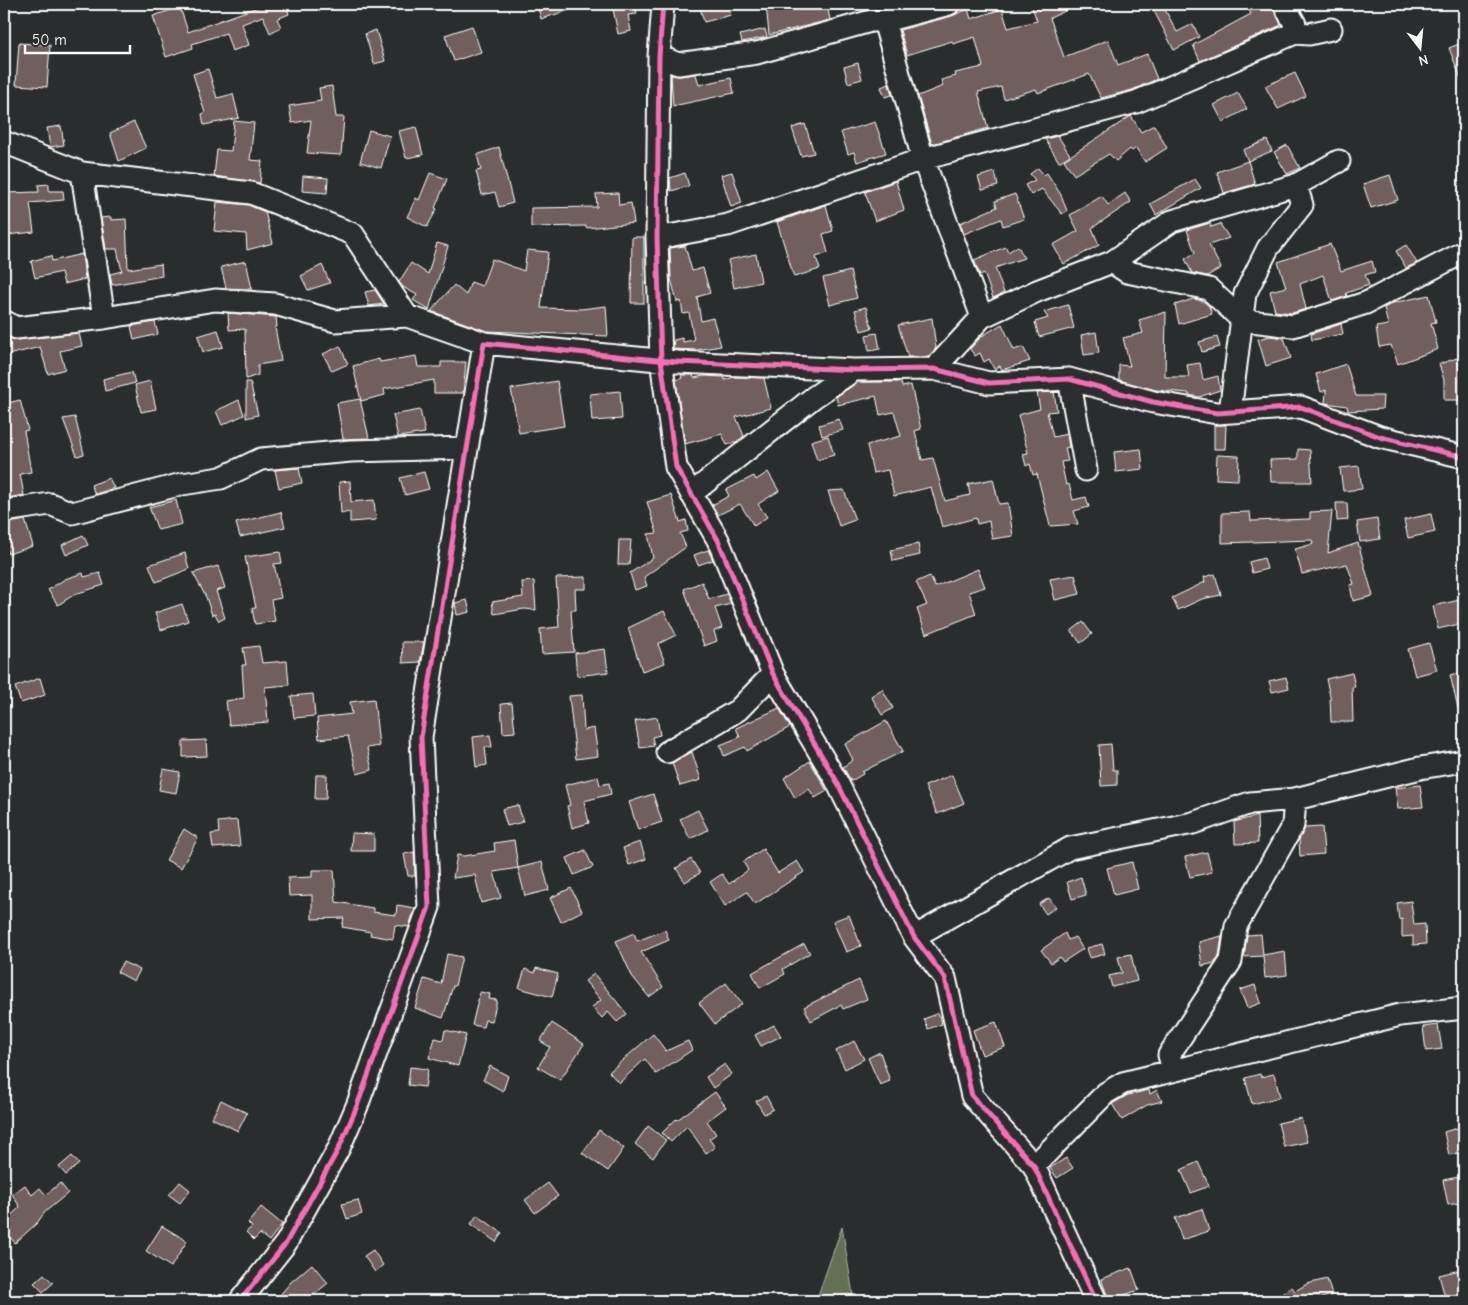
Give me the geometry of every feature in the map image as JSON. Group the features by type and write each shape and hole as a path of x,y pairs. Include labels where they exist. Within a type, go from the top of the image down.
{"street":[{"path":"663,4 659,56 657,238 661,360 676,467 718,540 773,674 836,780 914,937 945,978 972,1096 1034,1166 1096,1301"},
{"path":"659,56 678,64 757,53 871,21 884,21 949,4"},
{"path":"1284,4 1295,24 1295,33"},
{"path":"884,21 923,159 982,317"},
{"path":"657,238 728,225 923,159 1136,102 1295,33 1309,34 1331,29"},
{"path":"4,142 82,173 251,193 352,234 407,316"},
{"path":"934,369 982,317 1036,291 1112,262 1172,221 1296,185 1340,161"},
{"path":"82,173 104,318"},
{"path":"1230,412 1245,294 1268,248 1302,205 1296,185"},
{"path":"1112,262 1127,272 1209,290 1242,320 1293,326 1366,303 1464,252"},
{"path":"4,322 16,328 104,318 214,300 275,304 335,321 407,316 484,344 661,360 854,370 934,369 989,383 1069,379 1153,402 1217,413 1301,407 1380,437 1464,457"},
{"path":"240,1301 286,1244 339,1148 357,1106 429,907 421,737 484,344"},
{"path":"692,494 814,397 854,370"},
{"path":"1069,379 1086,470"},
{"path":"4,511 50,504 72,513 182,484 221,478 261,460 351,451 467,448"},
{"path":"667,752 738,710 773,674"},
{"path":"914,937 1070,848 1193,824 1250,803 1295,799 1420,768 1464,761"},
{"path":"1173,1070 1169,1055 1231,961 1236,926 1293,825 1295,799"},
{"path":"1034,1166 1106,1093 1123,1083 1400,1015 1464,1008"}],"green space":[{"path":"842,1227 854,1301 816,1301"}],"building":[{"path":"266,4 286,4 289,14 277,19 281,27 270,33 263,16 242,24 249,45 232,51 226,33 192,44 193,48 166,57 153,16 180,7 188,32"},
{"path":"537,4 582,4 582,6 541,19"},
{"path":"612,4 635,4 637,14 628,15 631,31 618,34"},
{"path":"699,4 728,4 731,15 704,22"},
{"path":"766,4 827,4 830,20 769,35"},
{"path":"1031,4 1080,4 1050,18 1064,57 1108,40 1118,65 1147,54 1157,79 1132,90 1101,98 1089,74 1038,93 1036,89 1004,99 1001,87 978,92 988,128 932,144 918,96 943,86 941,80 956,76 955,73 983,67 975,37 953,44 952,41 907,55 900,30 952,16 968,9 971,19 1002,9 1008,28 1037,21"},
{"path":"1162,4 1177,32 1193,24 1199,37 1174,50 1151,5"},
{"path":"1246,4 1272,4 1281,25 1200,61 1193,45 1251,14"},
{"path":"472,26 481,52 454,61 445,35"},
{"path":"765,29 767,37 742,42 740,35"},
{"path":"376,30 385,61 374,64 365,34"},
{"path":"1464,42 1464,84 1463,84 1449,48"},
{"path":"19,43 50,45 47,87 16,85"},
{"path":"858,63 862,79 848,83 844,67"},
{"path":"208,69 217,98 233,94 239,118 204,125 202,114 205,113 193,74"},
{"path":"1295,73 1306,96 1278,109 1265,86"},
{"path":"696,74 699,85 731,78 734,93 673,106 671,75"},
{"path":"889,84 892,95 885,97 881,87"},
{"path":"332,86 336,117 344,117 341,155 307,153 311,120 292,123 289,106 321,101 319,88"},
{"path":"1238,93 1247,109 1223,122 1214,105"},
{"path":"1131,116 1141,132 1154,125 1167,148 1145,162 1136,148 1132,151 1130,149 1116,161 1109,154 1074,175 1064,160"},
{"path":"234,121 254,123 250,160 262,161 260,183 214,176 217,150 231,151"},
{"path":"134,122 146,148 119,161 110,133"},
{"path":"875,122 886,153 857,162 854,152 848,154 841,132"},
{"path":"805,124 814,153 801,156 792,128"},
{"path":"61,126 64,145 50,147 47,128"},
{"path":"416,127 423,155 406,158 399,131"},
{"path":"369,130 390,136 381,168 360,162"},
{"path":"1058,136 1070,155 1059,162 1045,139"},
{"path":"1267,140 1272,151 1248,161 1243,150"},
{"path":"1287,145 1300,168 1287,174 1274,152"},
{"path":"499,147 513,203 499,207 495,192 482,195 476,171 481,170 477,155"},
{"path":"1248,161 1255,184 1224,193 1217,172"},
{"path":"1038,168 1044,175 1047,173 1061,195 1067,211 1062,214 1042,189 1031,195 1025,185 1035,180 1030,174"},
{"path":"732,172 742,203 731,207 721,175"},
{"path":"995,172 998,186 982,190 978,177"},
{"path":"430,173 447,179 435,208 437,209 427,227 407,217 416,198 419,200"},
{"path":"685,173 689,186 671,191 670,178"},
{"path":"1390,175 1398,200 1371,208 1363,184"},
{"path":"303,176 328,178 327,193 302,191"},
{"path":"1195,179 1201,188 1156,215 1150,204"},
{"path":"896,181 904,210 875,221 865,192"},
{"path":"49,184 49,191 63,191 64,200 30,203 34,232 7,235 4,193 39,192 38,185"},
{"path":"618,193 619,205 631,203 634,223 586,228 586,226 531,227 531,208 597,207 596,194"},
{"path":"1125,193 1131,202 1092,228 1099,245 1064,264 1053,245 1078,231 1070,215 1102,196 1108,205"},
{"path":"1015,194 1024,219 1003,226 1001,219 964,234 960,223 997,207 995,201"},
{"path":"217,202 248,205 265,212 273,243 247,250 246,234 214,231"},
{"path":"826,205 833,231 823,234 828,253 816,257 820,269 794,277 777,222"},
{"path":"111,217 111,220 126,219 128,269 161,264 162,276 112,285 110,274 122,271 117,249 106,249 101,218"},
{"path":"1210,223 1211,227 1220,224 1229,238 1209,245 1221,268 1207,276 1192,273 1185,259 1195,253 1187,230"},
{"path":"632,237 644,237 644,303 631,303"},
{"path":"437,243 448,246 429,310 413,300 417,295 403,287 399,282 411,263 428,274"},
{"path":"1330,244 1341,271 1372,261 1375,272 1365,275 1369,285 1346,293 1347,296 1332,301 1323,275 1300,284 1306,309 1292,313 1275,311 1270,291 1286,287 1278,262"},
{"path":"1406,245 1417,263 1406,268 1396,251"},
{"path":"685,246 692,271 703,268 710,293 697,297 701,321 713,318 721,346 697,350 673,349 674,340 682,338 683,342 694,340 689,313 683,314 681,301 677,302 671,279 670,248"},
{"path":"1018,246 1024,258 995,268 1004,293 993,298 984,273 980,275 974,260 1006,247 1008,252"},
{"path":"527,250 548,252 541,308 581,309 606,306 608,336 487,331 431,311 454,285 466,295 471,282 482,286 492,259 524,271"},
{"path":"82,254 85,279 64,284 61,272 35,278 31,261 51,256 52,261"},
{"path":"756,254 761,282 734,288 728,260"},
{"path":"246,261 252,289 226,288 221,267"},
{"path":"322,265 330,283 308,290 301,276"},
{"path":"850,271 857,298 830,305 823,278"},
{"path":"375,290 384,304 369,306 365,292"},
{"path":"1429,295 1436,322 1431,323 1438,349 1398,364 1391,345 1379,347 1376,327 1388,325 1384,308 1393,303"},
{"path":"1193,299 1203,301 1209,306 1212,314 1179,324 1175,305"},
{"path":"1068,305 1074,328 1039,337 1035,322 1048,318 1044,312"},
{"path":"866,307 872,328 861,331 855,310"},
{"path":"1166,312 1165,377 1189,377 1187,365 1200,363 1203,380 1218,376 1220,390 1199,397 1189,395 1188,393 1156,390 1119,380 1119,365 1130,366 1123,338 1143,333 1139,320"},
{"path":"228,313 276,317 277,327 275,327 281,361 258,365 258,375 246,379 245,329 229,330"},
{"path":"932,318 936,348 928,357 908,357 898,325"},
{"path":"155,322 158,334 134,340 131,326"},
{"path":"1002,324 1014,350 1023,347 1030,361 1002,370 1000,366 994,369 989,359 984,362 980,353 975,356 970,349 982,336"},
{"path":"1341,324 1343,334 1312,340 1311,334"},
{"path":"218,330 223,347 203,352 198,336"},
{"path":"1096,332 1099,353 1084,355 1081,335"},
{"path":"79,333 82,346 60,351 65,369 48,374 40,347 4,356 4,335 17,340"},
{"path":"877,333 880,349 869,351 866,335"},
{"path":"1270,336 1284,338 1291,358 1266,366 1258,339"},
{"path":"1217,337 1220,347 1202,352 1199,342"},
{"path":"340,346 348,364 332,371 323,354"},
{"path":"416,356 418,367 441,367 441,362 466,362 463,393 434,393 434,380 384,389 385,395 361,401 353,366 379,359 380,362"},
{"path":"1457,358 1464,381 1464,400 1444,400 1444,380 1439,364"},
{"path":"1346,364 1356,396 1383,396 1382,409 1348,411 1347,406 1325,403 1326,390 1321,392 1316,374"},
{"path":"132,372 135,383 105,391 103,379"},
{"path":"681,375 693,375 694,378 704,376 724,377 725,380 734,377 764,378 771,408 736,417 744,436 738,441 727,445 722,434 685,444 676,380 682,378"},
{"path":"150,381 156,409 141,412 135,385"},
{"path":"557,381 564,426 519,433 511,389"},
{"path":"246,382 250,382 258,415 246,418"},
{"path":"858,382 901,382 902,387 911,385 921,429 915,431 922,460 933,458 945,501 970,495 968,484 993,479 999,504 1008,503 1013,536 992,539 989,521 977,524 976,518 942,527 931,487 894,496 888,470 873,473 867,445 901,436 894,412 880,415 876,396 838,405 836,397"},
{"path":"620,391 622,419 592,421 590,394"},
{"path":"1054,392 1057,411 1047,412 1053,437 1067,434 1069,447 1065,448 1068,461 1061,462 1066,485 1069,484 1073,500 1086,497 1089,507 1074,511 1078,524 1050,526 1037,474 1033,475 1030,464 1026,466 1023,454 1028,453 1018,415 1040,409 1037,393"},
{"path":"360,399 369,438 343,439 337,403"},
{"path":"20,400 28,430 24,431 31,472 20,474 24,495 7,498 7,494 4,495 4,404"},
{"path":"239,400 244,415 222,425 216,411"},
{"path":"420,410 425,433 398,437 393,415"},
{"path":"75,417 84,454 77,456 63,419"},
{"path":"839,419 843,430 822,436 819,425"},
{"path":"1214,425 1226,425 1225,449 1214,449"},
{"path":"828,436 834,455 817,460 811,441"},
{"path":"1141,449 1143,469 1116,472 1114,452"},
{"path":"1298,449 1310,450 1312,482 1271,482 1270,460 1298,459"},
{"path":"1217,455 1239,456 1238,480 1216,479"},
{"path":"1359,466 1362,489 1343,491 1340,468"},
{"path":"299,468 302,483 279,488 275,470"},
{"path":"424,472 429,489 405,495 400,478"},
{"path":"768,472 779,491 758,504 767,517 754,526 740,504 718,515 712,505 729,496 726,490 754,476 756,480"},
{"path":"109,478 114,488 95,494 91,485"},
{"path":"350,481 351,502 374,500 376,520 350,522 350,512 341,513 339,482"},
{"path":"844,490 855,520 839,526 828,491"},
{"path":"671,495 680,522 686,520 688,531 680,533 686,547 644,577 647,586 635,590 630,573 653,558 648,534 657,533 647,502"},
{"path":"176,500 182,524 158,530 149,507"},
{"path":"1336,503 1347,503 1348,520 1337,521"},
{"path":"1332,511 1328,553 1358,543 1373,596 1353,601 1350,585 1354,584 1347,564 1302,574 1295,549 1313,544 1312,540 1222,543 1222,513 1250,512 1251,521 1310,519 1310,512"},
{"path":"281,512 285,527 240,537 236,523"},
{"path":"1431,514 1435,532 1408,538 1404,520"},
{"path":"1377,519 1380,539 1360,542 1357,522"},
{"path":"25,520 33,546 8,554 4,541 4,524"},
{"path":"83,535 88,545 66,555 62,545"},
{"path":"619,540 631,540 629,565 618,565"},
{"path":"918,544 920,555 893,561 891,550"},
{"path":"708,550 713,560 698,565 694,555"},
{"path":"280,552 282,563 274,564 281,598 271,600 275,621 255,624 252,608 256,608 245,557"},
{"path":"185,553 189,569 156,582 149,565"},
{"path":"1264,558 1267,569 1252,573 1249,562"},
{"path":"218,566 225,588 216,591 225,618 219,621 215,614 212,615 206,597 193,573"},
{"path":"978,569 985,587 969,592 976,614 926,634 917,609 927,605 916,582 930,576 935,587"},
{"path":"83,573 84,577 100,573 104,585 75,594 58,605 48,590 65,579"},
{"path":"1215,574 1221,595 1202,599 1178,610 1172,598 1205,582 1204,577"},
{"path":"1075,575 1080,594 1055,600 1050,579"},
{"path":"586,577 586,589 575,589 576,610 571,610 574,652 542,654 540,629 559,627 556,578"},
{"path":"534,581 536,610 524,609 494,614 492,602 523,597 522,582"},
{"path":"702,582 709,599 727,594 731,604 715,608 722,628 714,631 717,641 704,646 684,589"},
{"path":"1464,599 1464,623 1438,629 1433,606"},
{"path":"467,600 470,612 457,615 455,603"},
{"path":"182,604 188,621 161,630 155,613"},
{"path":"664,611 676,635 658,644 665,663 642,671 628,628"},
{"path":"1083,622 1092,634 1081,643 1071,631"},
{"path":"402,642 424,642 420,662 403,663"},
{"path":"1429,643 1437,670 1415,676 1408,649"},
{"path":"259,646 262,663 287,661 289,685 265,687 268,722 229,725 226,701 244,698 242,665 246,665 243,648"},
{"path":"605,649 608,672 577,676 575,653"},
{"path":"1464,672 1464,716 1460,716 1450,675"},
{"path":"1352,673 1355,687 1352,687 1353,722 1331,722 1330,696 1326,679"},
{"path":"1286,677 1289,688 1272,692 1269,681"},
{"path":"40,678 45,695 21,703 15,687"},
{"path":"882,689 893,708 882,715 871,696"},
{"path":"313,694 315,716 294,718 291,696"},
{"path":"582,695 584,730 594,728 598,756 576,759 569,696"},
{"path":"374,699 379,746 367,748 372,770 357,774 348,736 319,739 317,718 352,714 350,702"},
{"path":"512,703 515,732 503,733 501,704"},
{"path":"779,708 790,727 747,751 745,747 724,756 720,745 740,737 736,728"},
{"path":"657,717 660,735 652,737 654,746 640,748 635,721"},
{"path":"886,721 903,751 862,772 863,774 851,781 843,767 853,760 845,744"},
{"path":"490,735 492,747 485,747 487,765 476,767 473,737"},
{"path":"206,740 207,756 183,757 183,741"},
{"path":"1111,744 1113,770 1117,770 1117,785 1101,786 1099,745"},
{"path":"692,752 701,780 680,786 672,763"},
{"path":"810,761 827,791 815,798 809,789 795,798 784,778"},
{"path":"163,769 180,772 176,793 159,790"},
{"path":"316,775 327,775 326,799 315,799"},
{"path":"952,775 964,803 937,814 925,786"},
{"path":"598,777 600,785 609,783 611,794 584,801 589,823 572,828 567,806 570,805 565,785"},
{"path":"1420,785 1423,807 1398,809 1395,788"},
{"path":"653,794 662,822 638,830 629,802"},
{"path":"518,805 523,822 507,826 502,809"},
{"path":"698,810 708,830 690,839 680,819"},
{"path":"1257,816 1258,843 1235,844 1234,822"},
{"path":"237,820 240,846 213,848 211,834 219,833 218,822"},
{"path":"1322,827 1324,854 1300,856 1299,840 1305,828"},
{"path":"184,829 198,838 181,868 166,860"},
{"path":"352,833 374,834 374,851 351,851"},
{"path":"514,840 518,868 494,872 501,898 481,903 475,875 453,878 457,855 464,856 495,851 494,843"},
{"path":"640,842 646,859 629,865 623,848"},
{"path":"763,849 778,873 797,861 804,872 755,904 747,892 725,906 710,882 722,874 729,884 748,870 743,862"},
{"path":"585,850 593,867 574,875 567,858"},
{"path":"414,852 415,876 408,876 404,854"},
{"path":"1207,852 1212,872 1190,877 1185,857"},
{"path":"691,859 700,873 685,882 676,868"},
{"path":"542,862 549,890 525,896 518,868"},
{"path":"1132,862 1138,889 1114,895 1107,868"},
{"path":"312,870 334,870 336,902 373,908 373,912 396,915 397,905 415,908 409,927 395,925 393,939 370,935 371,932 342,927 344,918 312,919 312,895 289,896 288,878 312,877"},
{"path":"1081,877 1086,895 1072,899 1067,882"},
{"path":"571,888 582,911 561,922 550,898"},
{"path":"1049,898 1056,907 1046,914 1039,904"},
{"path":"1411,901 1414,925 1425,924 1426,944 1413,945 1413,936 1402,937 1402,919 1399,920 1397,903"},
{"path":"849,915 861,946 846,952 833,921"},
{"path":"665,930 669,940 641,952 663,987 649,997 632,976 616,941 634,933 637,941"},
{"path":"1065,933 1068,940 1075,937 1083,949 1063,962 1060,957 1051,963 1041,950"},
{"path":"1261,934 1263,955 1285,951 1287,975 1265,978 1263,956 1244,957 1247,935"},
{"path":"1222,936 1219,956 1214,963 1202,966 1199,942"},
{"path":"804,944 810,953 783,969 785,974 760,988 752,973"},
{"path":"1102,944 1105,954 1090,958 1087,948"},
{"path":"447,954 462,957 455,986 453,986 443,1018 415,1008 424,979 441,984"},
{"path":"1131,954 1137,981 1112,987 1109,976 1122,973 1118,957"},
{"path":"123,962 140,970 134,981 117,972"},
{"path":"536,968 558,974 552,997 519,988 525,969 535,973"},
{"path":"594,974 627,1014 617,1022 608,1012 602,1018 592,1007 601,1000 585,981"},
{"path":"859,980 867,999 843,1009 841,1005 811,1021 804,1007"},
{"path":"726,983 742,1004 715,1024 699,1003"},
{"path":"1255,985 1261,1003 1247,1008 1240,990"},
{"path":"480,992 490,994 489,999 497,1000 492,1021 485,1020 483,1027 472,1025"},
{"path":"938,1013 942,1024 928,1029 924,1019"},
{"path":"996,1022 1005,1047 982,1055 973,1030"},
{"path":"552,1023 584,1044 560,1080 538,1067 550,1047 540,1041"},
{"path":"774,1025 781,1036 761,1046 755,1035"},
{"path":"1438,1025 1442,1049 1426,1051 1423,1027"},
{"path":"445,1030 466,1035 458,1066 429,1058 435,1038 443,1040"},
{"path":"653,1034 666,1051 688,1041 692,1050 656,1074 645,1059 619,1083 609,1072"},
{"path":"854,1041 864,1059 845,1069 836,1051"},
{"path":"880,1052 890,1081 880,1085 868,1058"},
{"path":"725,1064 732,1074 713,1088 706,1077"},
{"path":"490,1066 508,1076 503,1091 483,1080"},
{"path":"410,1067 428,1069 425,1087 408,1085"},
{"path":"1260,1074 1261,1077 1274,1074 1280,1097 1252,1104 1245,1078"},
{"path":"1149,1090 1150,1094 1157,1090 1162,1101 1147,1105 1122,1120 1112,1104 1128,1095"},
{"path":"715,1092 726,1107 707,1121 716,1134 709,1139 715,1147 706,1153 687,1126 671,1142 662,1133 676,1119"},
{"path":"766,1096 773,1109 764,1114 756,1101"},
{"path":"221,1100 247,1113 238,1131 212,1118"},
{"path":"1301,1118 1307,1142 1284,1147 1278,1123"},
{"path":"648,1126 666,1140 653,1158 635,1144"},
{"path":"1464,1126 1464,1151 1449,1155 1444,1132"},
{"path":"599,1130 624,1148 608,1171 582,1153"},
{"path":"72,1156 79,1164 66,1175 59,1167"},
{"path":"1066,1158 1073,1168 1057,1178 1050,1168"},
{"path":"1198,1162 1209,1186 1191,1193 1181,1170"},
{"path":"1464,1176 1464,1202 1448,1205 1443,1180"},
{"path":"180,1182 190,1190 180,1203 169,1195"},
{"path":"60,1183 68,1193 45,1212 37,1223 15,1243 4,1230 4,1222 20,1207 12,1194 25,1185 32,1195 40,1188 46,1195"},
{"path":"548,1183 558,1196 535,1213 525,1200"},
{"path":"358,1200 362,1214 347,1219 342,1204"},
{"path":"261,1207 282,1224 269,1241 260,1234 254,1240 246,1232 252,1227 248,1223"},
{"path":"1202,1209 1209,1231 1182,1240 1175,1218"},
{"path":"477,1215 502,1233 496,1242 471,1224"},
{"path":"162,1226 187,1241 171,1267 146,1251"},
{"path":"373,1250 383,1265 375,1272 364,1256"},
{"path":"312,1264 328,1283 306,1301 275,1301 291,1282"},
{"path":"1131,1268 1139,1290 1109,1300 1101,1279"},
{"path":"1460,1270 1464,1288 1464,1301 1446,1301 1439,1275"},
{"path":"44,1274 53,1283 43,1292 34,1283"},
{"path":"1327,1279 1332,1295 1311,1301 1276,1301 1285,1296 1283,1292 1292,1287 1295,1291 1307,1284"}],"cycle path":[{"path":"663,4 659,56 657,238 661,360 676,467 718,540 773,674 836,780 914,937 945,978 972,1096 1034,1166 1096,1301"},
{"path":"240,1301 286,1243 339,1148 357,1106 429,907 421,737 484,343 678,362 854,370 934,369 989,383 1069,379 1153,402 1217,413 1301,407 1380,437 1464,457"}]}
